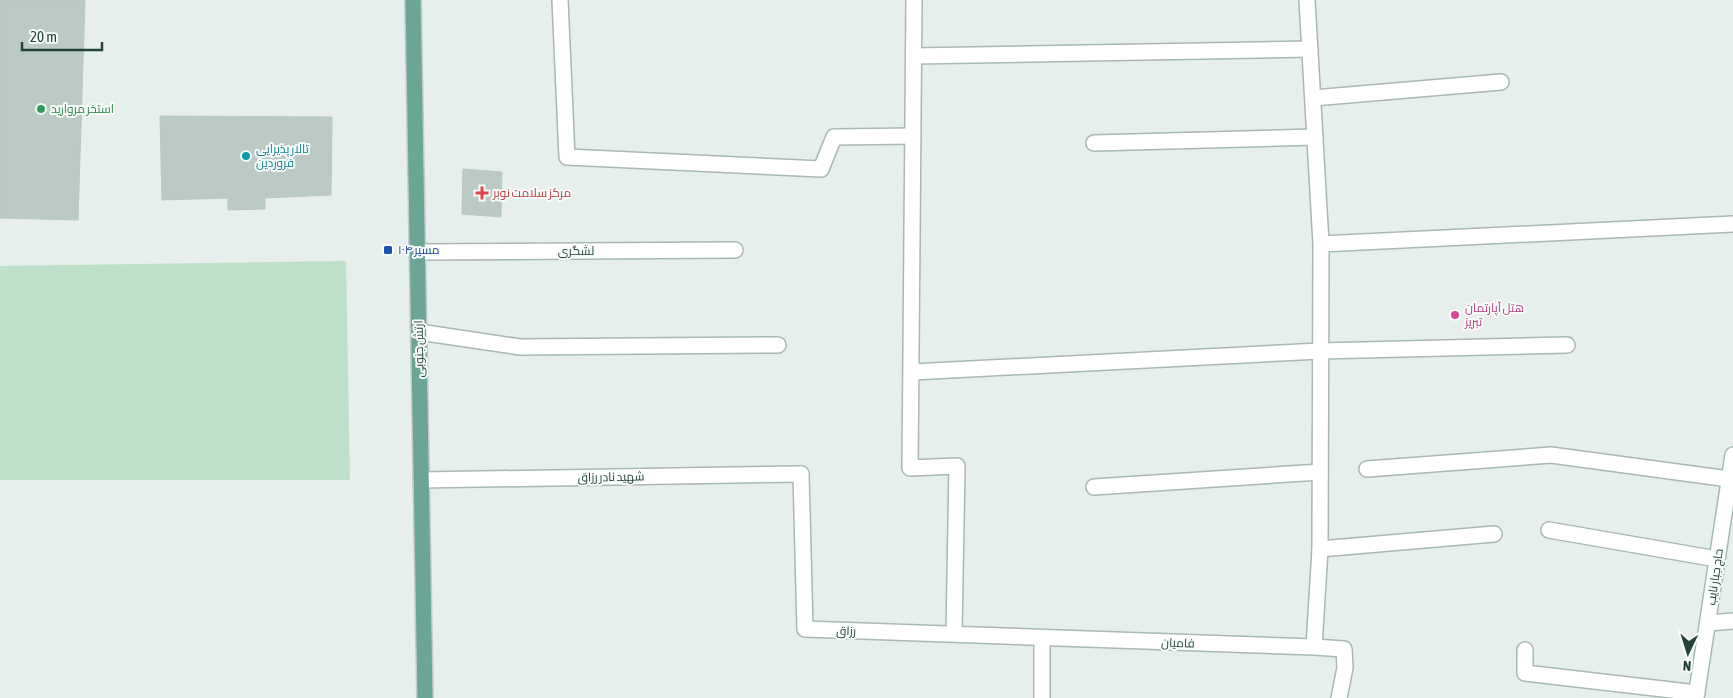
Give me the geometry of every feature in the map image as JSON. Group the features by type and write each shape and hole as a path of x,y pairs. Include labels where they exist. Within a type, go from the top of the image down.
{"main road":[{"name":"ارتش جنوبی","path":"413,0 425,698"}],"street":[{"path":"560,0 567,157 821,169 834,137 913,136"},
{"path":"914,0 910,468 957,466 954,634"},
{"path":"1307,0 1321,244 1320,549 1314,648"},
{"path":"914,56 1310,48"},
{"path":"1312,98 1500,82"},
{"path":"1094,143 1315,137"},
{"path":"1321,244 1733,224"},
{"name":"لشگری","path":"417,252 735,250"},
{"path":"419,332 520,347 778,345"},
{"path":"912,372 1320,351 1567,345"},
{"path":"1367,468 1550,455 1729,479"},
{"name":"حاج جبار نایب","path":"1696,695 1733,455"},
{"path":"1094,487 1320,472"},
{"name":"شهید نادر رزاق","path":"421,480 800,474"},
{"name":"رزاق","path":"800,474 804,629 1042,638"},
{"path":"1548,530 1717,559"},
{"path":"1320,549 1494,534"},
{"path":"1708,623 1733,621"},
{"path":"1042,638 1042,698"},
{"name":"فامیان","path":"1042,638 1344,649 1345,668 1339,698"},
{"path":"1524,650 1525,672 1696,695"}],"green space":[{"path":"346,261 350,480 0,480 0,266"}],"building":[{"name":"استخر مروارید","path":"0,0 85,0 78,220 0,218"},
{"name":"تالار پذیرایی فروردین","path":"160,116 332,117 331,195 265,198 265,209 228,210 228,198 162,200"},
{"name":"مرکز سلامت نوبر","path":"463,169 502,172 501,217 462,214"}],"place":[{"name":"استخر مروارید","path":"41,109"},
{"name":"تالار پذیرایی فروردین","path":"246,156"},
{"name":"مرکز سلامت نوبر","path":"482,193"},
{"name":"مسیر ۱۰۴","path":"388,250"},
{"name":"هتل آپارتمان تبریز","path":"1455,315"}]}
